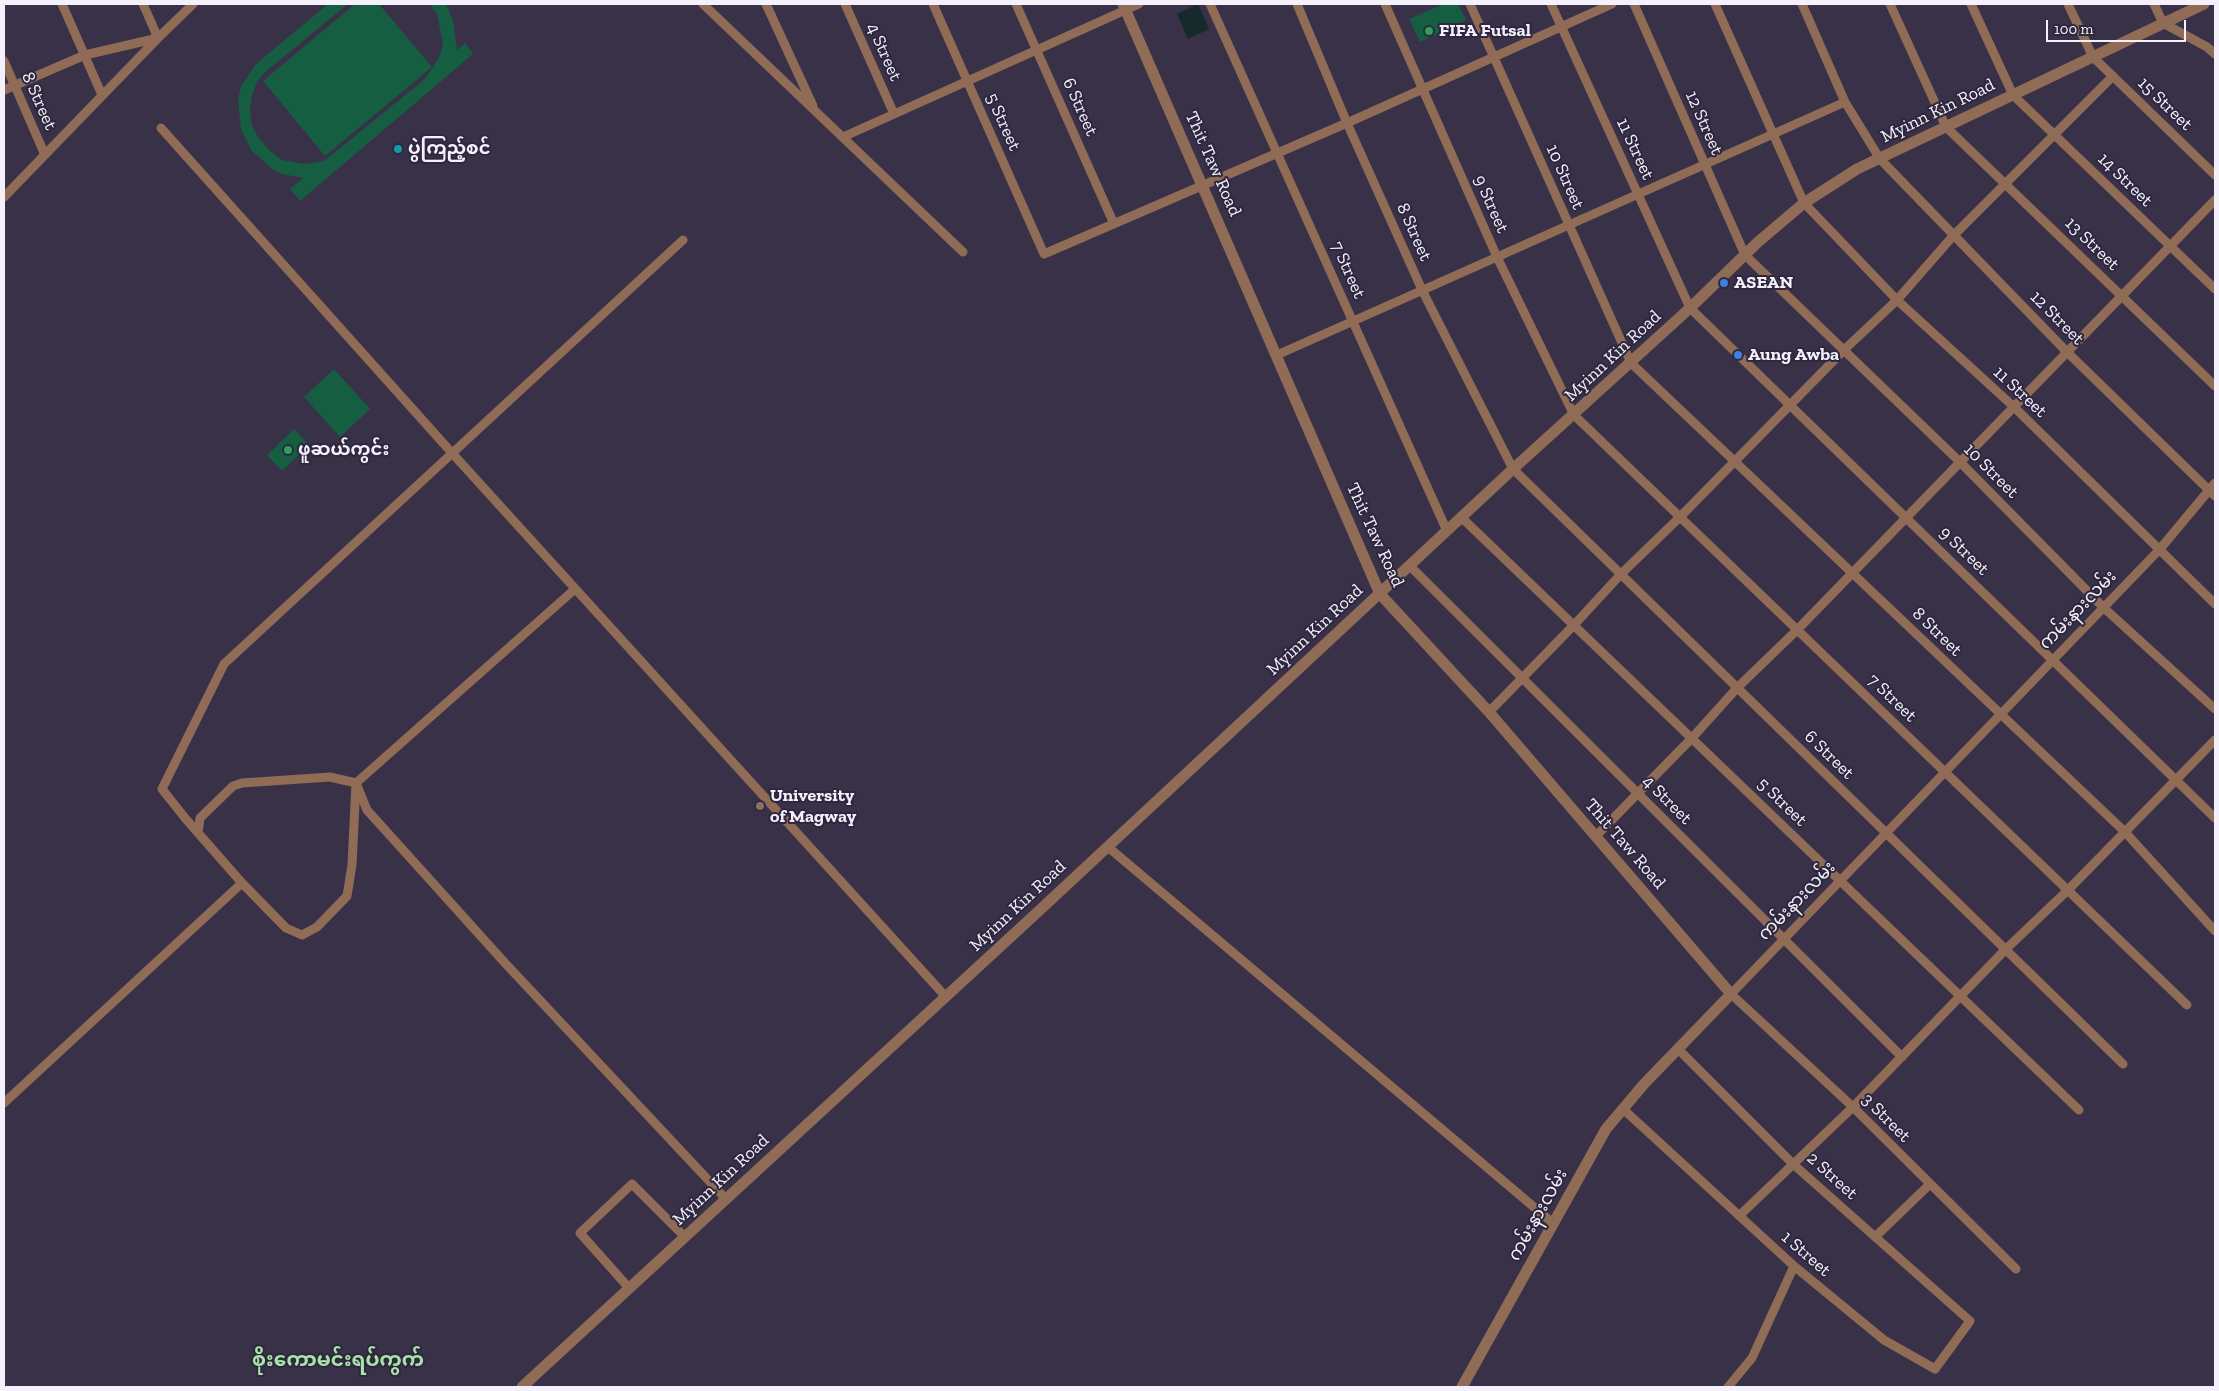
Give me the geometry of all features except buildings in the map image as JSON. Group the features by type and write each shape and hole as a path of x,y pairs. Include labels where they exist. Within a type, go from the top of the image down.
{"street":[{"path":"62,4 102,95"},
{"path":"143,4 158,38"},
{"path":"4,197 193,4"},
{"path":"703,4 963,252"},
{"path":"766,4 815,110"},
{"name":"4 Street","path":"845,4 894,114"},
{"name":"5 Street","path":"933,4 1044,254 1114,224"},
{"name":"6 Street","path":"1016,4 1114,224"},
{"path":"843,137 1037,50 1124,7 1139,4"},
{"name":"7 Street","path":"1210,4 1447,531"},
{"name":"8 Street","path":"1297,4 1347,123 1423,292 1513,469"},
{"name":"9 Street","path":"1385,4 1497,257 1574,415"},
{"name":"10 Street","path":"1470,4 1631,363"},
{"name":"11 Street","path":"1550,4 1690,308"},
{"path":"1114,224 1347,123 1612,4"},
{"name":"12 Street","path":"1634,4 1745,255"},
{"path":"1715,4 1804,203"},
{"path":"1802,4 1845,102 1880,159"},
{"path":"1890,4 1946,127"},
{"path":"1972,4 2013,95"},
{"path":"2068,4 2093,57"},
{"path":"2154,4 2163,23 2207,47 2215,54"},
{"name":"Myinn Kin Road","path":"1462,518 1513,469 1631,363 1745,255 1804,203 1857,169 2204,4"},
{"name":"Thit Taw Road","path":"1124,7 1380,594 1488,712 1731,994"},
{"path":"4,90 85,55 158,38"},
{"name":"15 Street","path":"2093,57 2215,175"},
{"name":"8 Street","path":"4,61 45,155"},
{"path":"1488,712 1574,625 1621,574 1735,462 1844,350 1897,300 1953,236 2113,76"},
{"name":"14 Street","path":"2013,95 2215,289"},
{"path":"1277,355 1423,292 1497,257 1845,102"},
{"name":"13 Street","path":"1946,127 2215,386"},
{"path":"162,128 452,453 946,997"},
{"name":"12 Street","path":"1880,159 2067,352 2212,486 2215,496"},
{"path":"1596,836 1692,738 1737,688 1797,630 2215,200"},
{"name":"11 Street","path":"1804,203 1897,300 2014,407 2215,604"},
{"path":"575,589 356,783 352,865 348,896 317,927 302,935 286,928 242,883 162,789 224,664 683,240"},
{"name":"10 Street","path":"1745,255 1960,462 2104,608 2215,709"},
{"name":"9 Street","path":"1690,308 2215,818"},
{"name":"8 Street","path":"1631,363 2125,832 2215,931"},
{"name":"7 Street","path":"1574,415 2188,1005"},
{"name":"6 Street","path":"1513,469 2123,1064"},
{"name":"ကမ်းနားလမ်း","path":"1462,1387 1606,1129 1644,1084 1841,882 1885,832 1946,772 2160,549 2212,486"},
{"path":"1447,531 1462,518"},
{"name":"5 Street","path":"1462,518 2079,1110"},
{"name":"Myinn Kin Road","path":"522,1387 946,997 1447,531"},
{"name":"4 Street","path":"1410,566 1902,1057"},
{"path":"1739,1216 1902,1057 2005,950 2068,890 2215,740"},
{"path":"198,833 200,818 233,786 242,783 330,777 356,783"},
{"path":"356,783 367,810 505,963 726,1199"},
{"path":"1108,847 1554,1224"},
{"path":"4,1103 242,883"},
{"name":"3 Street","path":"1731,994 1852,1107 2016,1269"},
{"name":"2 Street","path":"1678,1049 1793,1164 1970,1321"},
{"name":"1 Street","path":"1623,1109 1794,1266 1884,1340 1935,1369 1970,1321"},
{"path":"629,1288 580,1234 632,1184 685,1237"},
{"path":"1875,1237 1930,1184"},
{"path":"1728,1387 1752,1358 1794,1266"}],"green space":[{"path":"328,4 348,4 265,72 257,82 252,95 250,110 252,126 269,150 282,160 306,164 324,161 425,79 439,58 443,44 437,14 430,4 446,4 453,20 457,50 465,43 473,54 300,201 290,189 303,178 282,174 272,169 251,150 241,129 238,100 241,86 256,64"},
{"path":"355,4 379,4 432,67 325,156 263,81"},
{"name":"FIFA Futsal","path":"1443,4 1458,4 1466,20 1420,42 1409,19"},
{"path":"334,369 370,409 340,437 304,397"},
{"name":"ဖူဆယ်ကွင်း","path":"294,429 309,445 282,471 267,455"}],"shaded area":[{"path":"1198,4 1209,29 1188,39 1177,14"}],"place":[{"name":"FIFA Futsal","path":"1429,31"},
{"name":"ပွဲကြည့်စင်","path":"398,149"},
{"name":"ASEAN","path":"1724,283"},
{"name":"Aung Awba","path":"1738,355"},
{"name":"ဖူဆယ်ကွင်း","path":"288,450"},
{"name":"University of Magway","path":"760,806"}],"district":[{"name":"စိုးကောမင်းရပ်ကွက်","path":"338,1360"}]}
